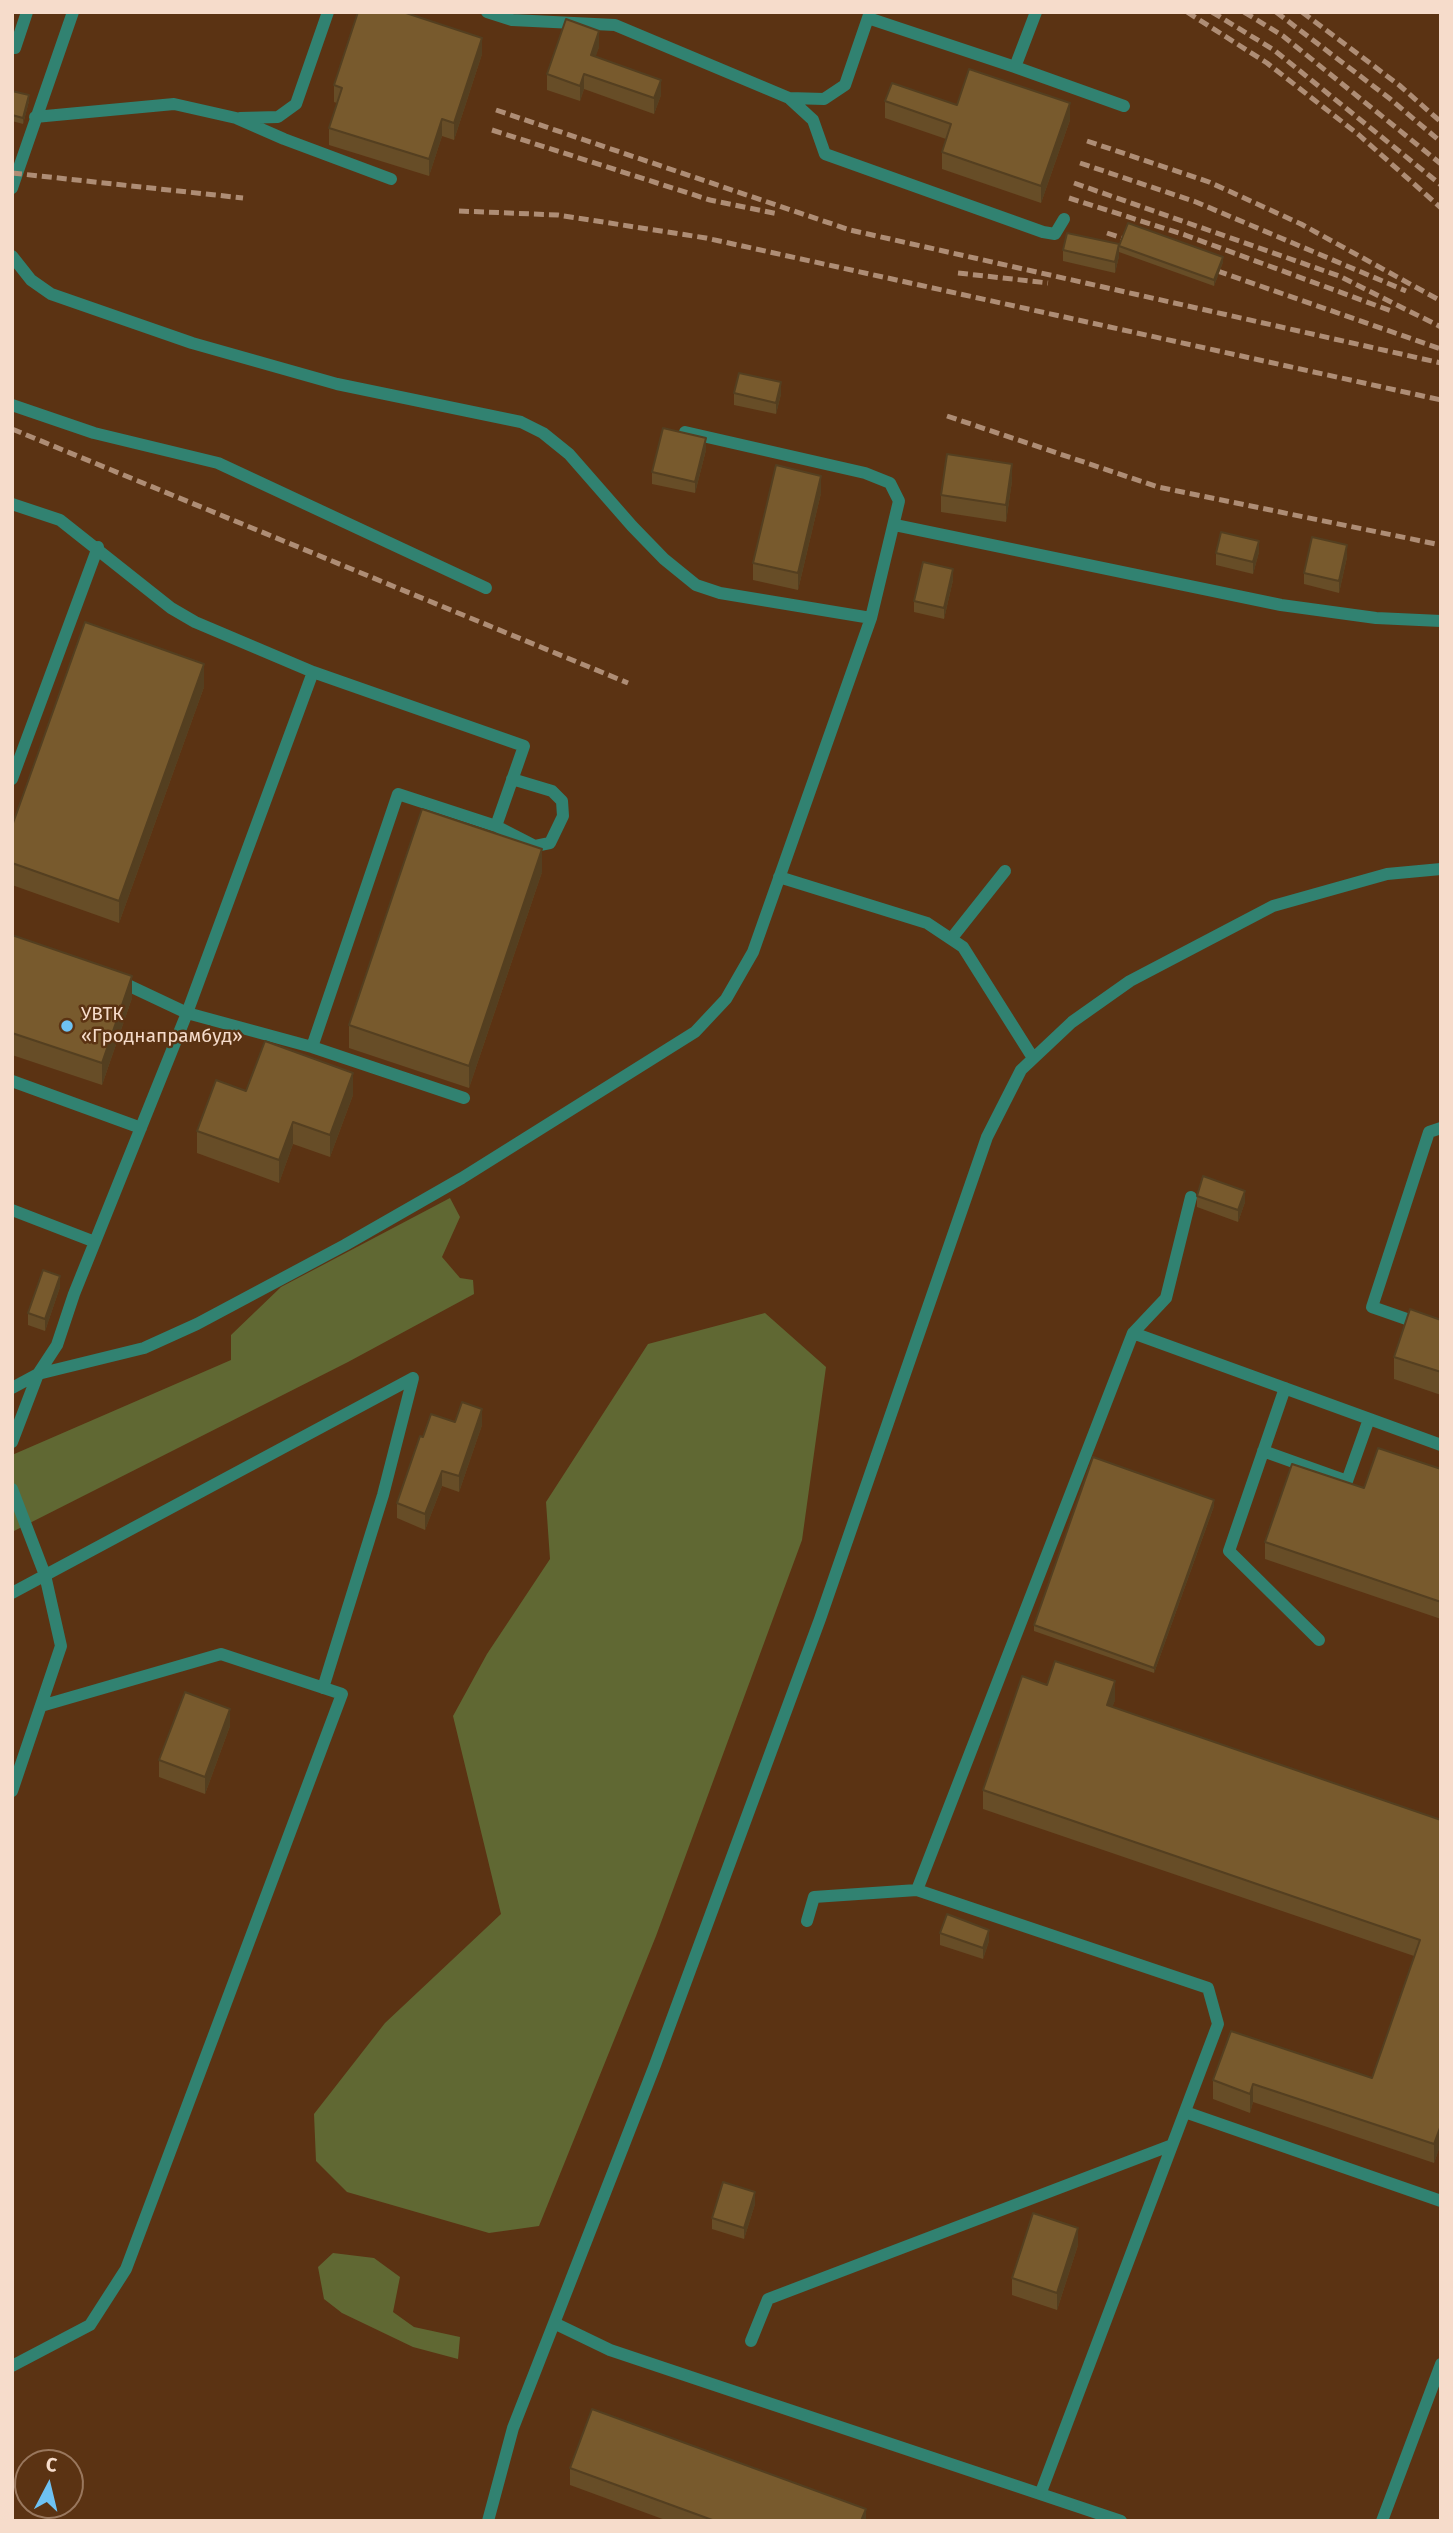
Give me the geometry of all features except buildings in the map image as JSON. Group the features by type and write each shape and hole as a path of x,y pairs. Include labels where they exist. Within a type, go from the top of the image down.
{"lane":[{"path":"12,48 15,48 27,12"},
{"path":"12,188 73,12"},
{"path":"236,118 278,117 296,104 328,12"},
{"path":"487,12 512,20 615,25 789,98 813,120 825,154 1043,232 1055,234 1064,219"},
{"path":"1015,67 1036,12"},
{"path":"789,98 824,99 845,85 869,15 1124,106"},
{"path":"35,117 174,104 236,118 391,179"},
{"path":"12,256 31,280 51,293 192,343 337,384 521,422 543,433 569,454 664,559 696,584 720,593 871,618"},
{"path":"12,405 94,433 218,463 486,588"},
{"path":"12,1388 38,1374 144,1348 197,1324 462,1178 695,1032 726,999 753,952 871,618 899,502 890,483 877,478 685,432"},
{"path":"12,504 60,520 98,547 171,608 195,622 313,672 524,746 496,826"},
{"path":"895,525 1281,605 1377,618 1441,621"},
{"path":"12,779 98,547"},
{"path":"12,1442 38,1374 57,1345 95,1242 187,1013 313,672"},
{"path":"312,1047 398,794 496,826 535,846 550,843 563,816 562,801 552,791 513,779"},
{"path":"488,2521 513,2428 655,2065 820,1619 987,1137 1021,1070 1072,1022 1130,981 1273,906 1387,874 1441,869"},
{"path":"951,939 1005,871"},
{"path":"779,877 927,923 951,939 962,947 1033,1058"},
{"path":"100,974 138,988 187,1013 312,1047 464,1098"},
{"path":"12,1082 141,1128"},
{"path":"1441,1128 1429,1132 1371,1307 1441,1331"},
{"path":"917,1890 1133,1333 1166,1298 1191,1197"},
{"path":"12,1210 95,1242"},
{"path":"1133,1333 1441,1444"},
{"path":"12,1593 413,1378 383,1495 323,1688"},
{"path":"1285,1388 1229,1551 1318,1640"},
{"path":"1263,1451 1347,1481 1369,1419"},
{"path":"12,1489 45,1575 61,1646 17,1768 12,1791"},
{"path":"12,2366 90,2325 126,2269 342,1695 221,1654 41,1706"},
{"path":"807,1921 814,1897 917,1890 1208,1988 1218,2024 1041,2492"},
{"path":"1185,2112 1441,2201"},
{"path":"751,2341 768,2300 1172,2145"},
{"path":"554,2323 610,2350 1000,2483 1041,2492 1121,2521"},
{"path":"1382,2521 1439,2372"}],"green space":[{"path":"450,1198 460,1217 442,1257 460,1278 473,1280 474,1294 348,1362 12,1532 12,1455 231,1360 231,1335 281,1287"},
{"path":"765,1313 826,1367 802,1540 656,1936 539,2226 489,2233 347,2192 316,2161 314,2114 385,2023 501,1914 453,1716 487,1654 550,1559 546,1502 648,1344"},
{"path":"333,2253 374,2258 400,2277 393,2312 414,2327 460,2337 458,2359 413,2347 342,2313 324,2299 318,2267"}],"railway":[{"path":"1187,12 1267,63 1359,135 1441,208"},
{"path":"1212,12 1274,50 1441,185"},
{"path":"1244,12 1283,36 1441,164"},
{"path":"1276,12 1389,98 1441,142"},
{"path":"1302,12 1399,85 1441,122"},
{"path":"496,110 850,230 1441,363"},
{"path":"492,130 710,200 778,214"},
{"path":"1087,141 1209,182 1301,224 1441,301"},
{"path":"1080,163 1196,202 1406,291"},
{"path":"12,173 243,198"},
{"path":"1074,183 1339,276 1441,327"},
{"path":"1069,198 1185,235 1394,312"},
{"path":"459,211 558,215 706,238 1441,400"},
{"path":"1107,233 1140,244"},
{"path":"1203,266 1441,349"},
{"path":"958,273 1048,283"},
{"path":"947,416 1158,487 1441,545"},
{"path":"12,429 628,683"}],"place":[{"name":"УВТК «Гроднапрамбуд»","path":"67,1026"}]}
